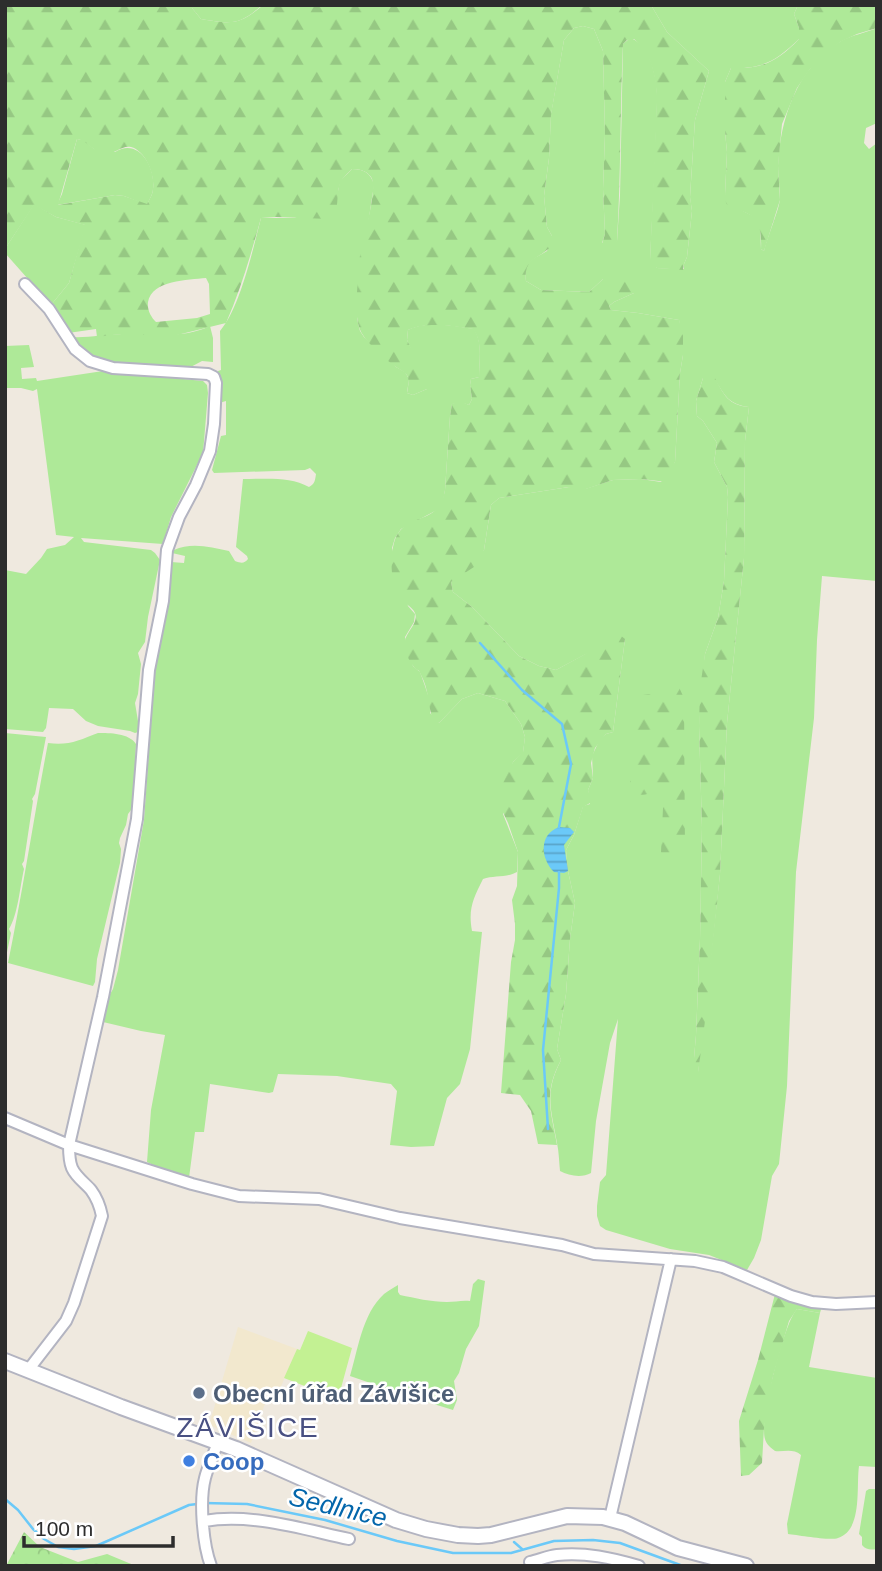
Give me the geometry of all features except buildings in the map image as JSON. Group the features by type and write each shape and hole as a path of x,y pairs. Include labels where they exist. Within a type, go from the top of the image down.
{"street":[{"path":"25,284 49,309 75,349 90,361 113,368 208,374 214,377 216,383 210,451 196,485 178,517 167,550 163,601 149,670 137,819 103,997 69,1145 72,1168 100,1205 102,1216 66,1321 29,1369"},
{"path":"5,1118 69,1145 239,1196 319,1199 400,1219 562,1245 594,1254 695,1261 723,1267 812,1302 877,1302"},
{"path":"610,1518 671,1259"},
{"path":"5,1361 218,1442 396,1520 426,1529 478,1536 567,1516 610,1518 678,1548 746,1566"},
{"path":"211,1566 205,1544 203,1491 218,1442"},
{"path":"203,1517 258,1520 349,1539"},
{"path":"530,1562 556,1555 595,1555 639,1566"}],"shaded area":[{"path":"238,1327 297,1349 276,1398 268,1395 251,1443 209,1425"}],"green space":[{"path":"5,5 192,5 201,19 234,22 247,17 263,5 651,5 667,32 709,71 695,120 690,196 692,211 687,257 683,270 657,268 650,264 657,95 651,64 634,39 623,44 617,241 614,246 602,244 605,234 603,51 594,29 583,26 574,28 564,40 551,115 544,196 547,227 553,244 530,263 526,273 526,281 541,290 589,292 605,275 631,281 634,293 614,302 609,306 611,310 679,320 683,334 683,355 675,462 667,482 613,480 577,492 569,487 499,498 491,505 484,550 477,565 451,582 453,592 472,607 519,656 539,666 556,670 620,635 625,639 613,732 606,734 595,748 591,763 593,778 588,790 592,802 583,807 566,850 575,903 566,994 557,1049 561,1060 550,1093 557,1145 538,1144 531,1111 520,1095 501,1093 515,940 512,900 517,886 518,852 499,804 502,785 513,762 523,752 525,737 521,724 505,701 478,693 462,699 439,723 433,721 424,680 410,661 406,649 406,638 415,621 415,613 399,598 392,576 393,549 397,535 410,523 431,514 442,501 452,404 460,401 469,405 472,399 471,379 479,377 479,346 473,329 432,325 408,330 407,340 428,383 427,389 413,395 407,393 408,377 405,373 372,346 361,332 356,303 358,273 373,184 371,177 360,170 352,169 342,180 336,212 330,219 261,218 226,323 173,336 120,334 97,337 96,329 68,333 51,305 69,283 85,225 56,217 34,205 5,249","holes":["77,139 105,154 128,147 141,153 153,177 153,191 147,204 115,195 58,205","206,278 209,284 210,314 156,322 152,318 148,302 156,289 172,282"]},
{"path":"192,5 262,5 247,17 227,22 201,19"},
{"path":"651,5 798,5 794,14 799,28 799,39 783,53 761,65 731,68 725,82 725,194 741,210 755,217 760,226 761,249 764,251 779,204 778,166 782,130 802,80 826,52 841,41 877,28 877,123 866,128 864,143 869,149 877,143 877,581 822,576 814,718 796,872 787,1086 779,1164 772,1176 761,1240 747,1270 709,1255 670,1249 600,1226 597,1206 600,1182 606,1175 618,1019 610,1043 596,1121 591,1173 576,1176 560,1171 550,1101 552,1082 561,1060 557,1049 566,994 575,903 566,850 583,806 590,804 588,790 593,778 592,756 599,741 606,734 613,732 625,639 584,655 556,670 539,666 519,656 472,607 453,592 451,582 484,550 491,505 499,498 569,487 585,489 613,480 641,479 661,482 675,462 683,355 679,320 611,310 609,306 614,302 634,293 603,279 589,292 541,290 526,281 525,274 527,265 547,251 552,236 547,227 544,196 551,114 564,40 574,28 583,26 594,29 603,51 605,234 602,243 617,241 623,44 630,38 640,44 650,59 657,90 650,260 657,268 684,269 692,211 690,197 695,120 709,71 667,32","holes":["703,378 714,378 728,398 736,404 749,407 745,441 744,558 727,723 720,874 698,1072 694,1058 702,827 699,726 705,654 718,618 724,581 728,497 727,487 714,462 717,443 697,416 696,401"]},
{"path":"798,5 877,5 877,28 840,42 810,69 797,88 782,124 778,166 780,200 764,251 761,249 759,225 756,220 746,213 729,208 726,203 725,82 731,68 760,65 776,59 791,47 799,39 799,28 794,14"},
{"path":"77,139 84,140 94,149 115,152 131,148 144,157 152,172 153,181 147,205 115,195 57,205"},
{"path":"352,169 366,172 374,185 358,289 357,319 364,337 405,372 409,379 407,393 413,395 427,389 407,340 408,330 432,324 458,326 474,329 479,340 479,377 471,379 472,399 469,405 452,404 443,502 437,510 401,529 392,548 408,606 415,614 414,622 405,637 413,666 420,672 430,701 430,713 439,723 462,699 478,693 505,701 521,724 525,737 523,753 513,762 503,814 518,852 517,872 483,879 472,904 472,931 482,932 470,1049 460,1084 447,1098 434,1146 390,1145 397,1091 391,1084 337,1076 278,1074 273,1092 269,1093 210,1084 204,1132 195,1132 189,1178 147,1162 151,1110 165,1035 103,1022 118,970 144,820 150,687 171,562 184,563 185,556 172,553 174,550 187,546 208,547 229,551 235,561 245,562 247,556 236,547 243,479 285,480 309,487 314,482 316,474 310,468 214,473 212,470 221,436 226,435 226,401 219,403 220,331 240,293 261,218 295,218 338,191 340,181"},
{"path":"34,204 56,217 86,225 69,283 51,305 5,253"},
{"path":"210,326 213,362 202,361 187,369 112,366 85,354 71,337 177,334"},
{"path":"29,345 34,367 21,368 22,379 36,378 37,381 103,371 203,381 207,385 203,453 171,517 163,544 81,538 84,542 151,550 160,560 145,642 138,653 141,664 135,703 139,727 135,733 98,726 86,721 73,709 49,708 43,732 5,729 5,570 26,574 47,549 65,545 74,537 56,535 37,389 33,391 5,388 5,346"},
{"path":"703,378 715,378 731,401 749,407 745,441 744,558 727,723 720,874 698,1073 694,1068 694,1058 702,827 700,688 705,654 718,618 724,581 728,497 727,487 714,462 717,443 697,416 696,401"},
{"path":"675,683 684,698 685,852 681,860 674,865 666,863 661,852 664,786 644,795 636,792 630,781 632,723 639,696 669,692 671,685"},
{"path":"5,733 46,737 32,799 22,864 24,869 17,908 9,929 11,933 5,962"},
{"path":"98,733 124,736 136,744 133,804 120,838 120,863 93,986 8,963 48,743 68,743"},
{"path":"478,1279 485,1281 479,1326 466,1349 454,1381 457,1400 453,1410 350,1376 366,1322 384,1294 398,1285 400,1295 435,1301 470,1301 473,1284"},
{"path":"775,1294 822,1306 820,1313 797,1309 789,1321 773,1376 764,1428 762,1463 749,1475 741,1476 739,1421"},
{"path":"797,1309 820,1313 809,1367 877,1378 877,1467 859,1466 855,1517 846,1533 834,1539 788,1534 787,1524 801,1455 792,1451 775,1451 765,1439 766,1413 774,1372 786,1332"},
{"path":"308,1331 352,1348 338,1399 284,1378"},
{"path":"877,1489 877,1549 873,1550 862,1545 862,1537 859,1534 866,1491"},
{"path":"24,1532 40,1547 78,1562 107,1554 136,1566 6,1566"}],"water":[{"path":"559,827 570,828 574,832 564,845 568,871 564,873 554,872 544,854 545,841 552,831"}],"waterway":[{"path":"480,643 522,690 562,724 571,764 559,827"},
{"path":"548,1129 543,1050 559,872"},
{"name":"Sedlnice","path":"5,1499 44,1539 58,1547 74,1549 96,1546 189,1505 197,1504"},
{"name":"Sedlnice","path":"204,1503 247,1504 325,1520 397,1541 453,1553 511,1553 554,1541 593,1540 620,1543 683,1566"},
{"path":"514,1542 522,1549"}],"place":[{"name":"Obecní úřad Závišice","path":"199,1393"},
{"name":"Coop","path":"189,1461"}],"district":[{"name":"ZÁVIŠICE","path":"248,1427"}]}
